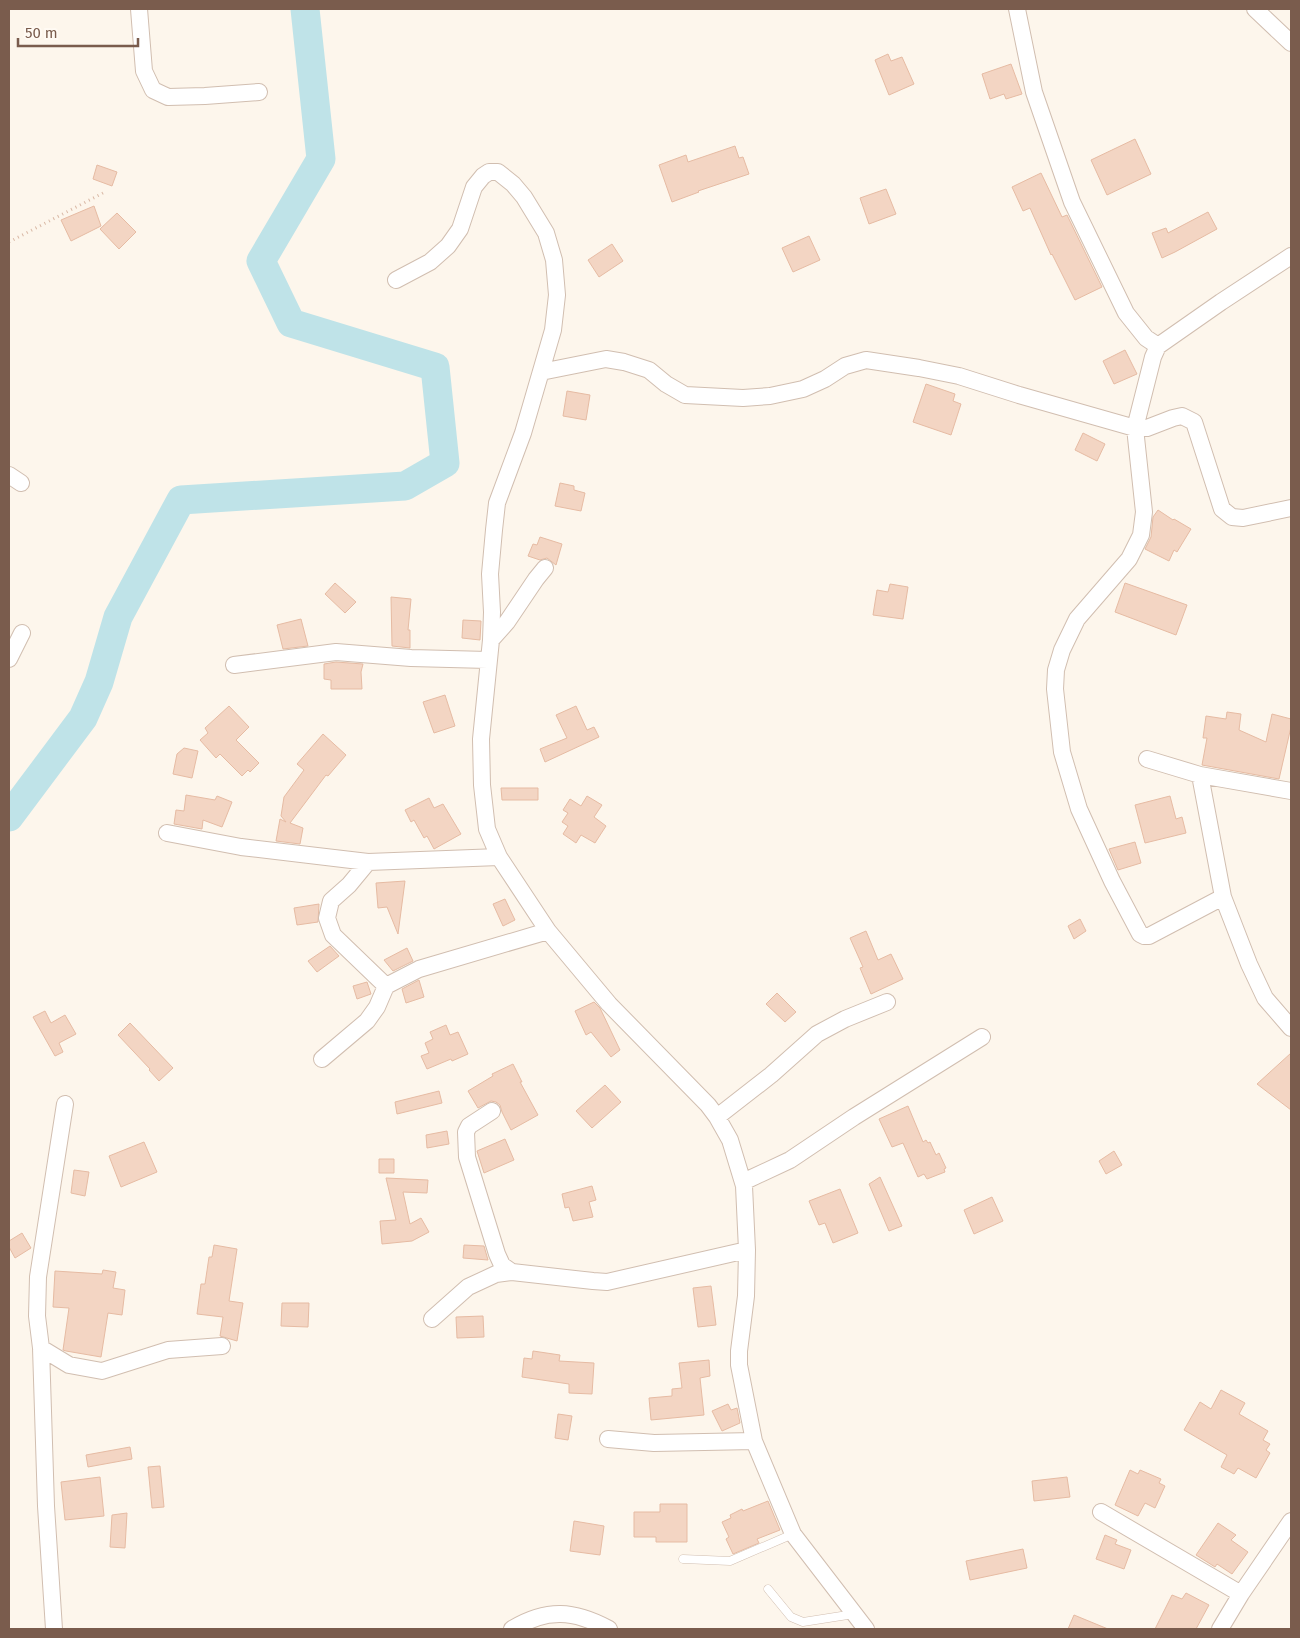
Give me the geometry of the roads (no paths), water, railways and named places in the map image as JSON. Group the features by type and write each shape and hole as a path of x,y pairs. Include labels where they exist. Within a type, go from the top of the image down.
{"street":[{"path":"139,9 144,71 153,90 168,96 205,96 259,92"},
{"path":"1018,9 1034,92 1072,202 1126,313 1146,338 1158,346"},
{"path":"1255,9 1291,43"},
{"path":"396,280 430,262 448,246 460,229 474,187 489,172 498,172 513,184 546,232 554,260 557,295 553,330 523,433 497,503 490,574 491,640 481,739 482,784 487,829 499,857 548,931 610,1004 708,1105 717,1116 730,1140 743,1182 748,1250 746,1296 739,1365 754,1441 793,1534 859,1625"},
{"path":"1224,898 1149,936 1140,934 1112,881 1079,809 1062,752 1055,689 1056,670 1062,650 1077,619 1128,559 1141,535 1144,512 1135,428 1153,357 1158,346 1291,256"},
{"path":"541,372 606,359 624,362 649,370 685,395 743,398 770,396 803,389 844,366 866,360 919,368 959,376 1019,396 1135,428 1146,428 1182,416 1194,422 1222,509 1232,517 1243,518 1291,508"},
{"path":"491,640 507,622 545,568"},
{"path":"9,659 22,633"},
{"path":"234,665 336,652 411,658 488,660"},
{"path":"1147,759 1200,775 1291,791"},
{"path":"1200,775 1224,898 1249,964 1265,998 1291,1028"},
{"path":"167,834 242,847 368,862 499,857"},
{"path":"368,862 349,885 331,901 327,918 328,927 333,935 386,986"},
{"path":"322,1059 367,1021 377,1007 386,986 419,969 548,931"},
{"path":"717,1116 771,1075 817,1034 845,1019 887,1002"},
{"path":"743,1182 790,1160 854,1117 982,1037"},
{"path":"54,1629 46,1506 41,1348 37,1316 38,1277 65,1104"},
{"path":"492,1111 468,1126 466,1132 467,1156 497,1254 502,1265 512,1272"},
{"path":"432,1319 468,1287 496,1274 512,1272 607,1282 748,1250"},
{"path":"41,1348 69,1365 102,1371 168,1350 222,1346"},
{"path":"608,1439 654,1443 754,1441"},
{"path":"1101,1512 1241,1594"},
{"path":"1220,1629 1241,1594 1291,1521"},
{"path":"521,1627 549,1614 571,1614 595,1621 609,1629"}],"lane":[{"path":"682,1559 730,1561 793,1534"},
{"path":"768,1589 791,1617 803,1622 859,1625"}],"waterway":[{"path":"9,817 83,718 99,682 118,617 181,500 405,486 445,463 435,367 291,323 261,261 321,159 305,9"}]}
